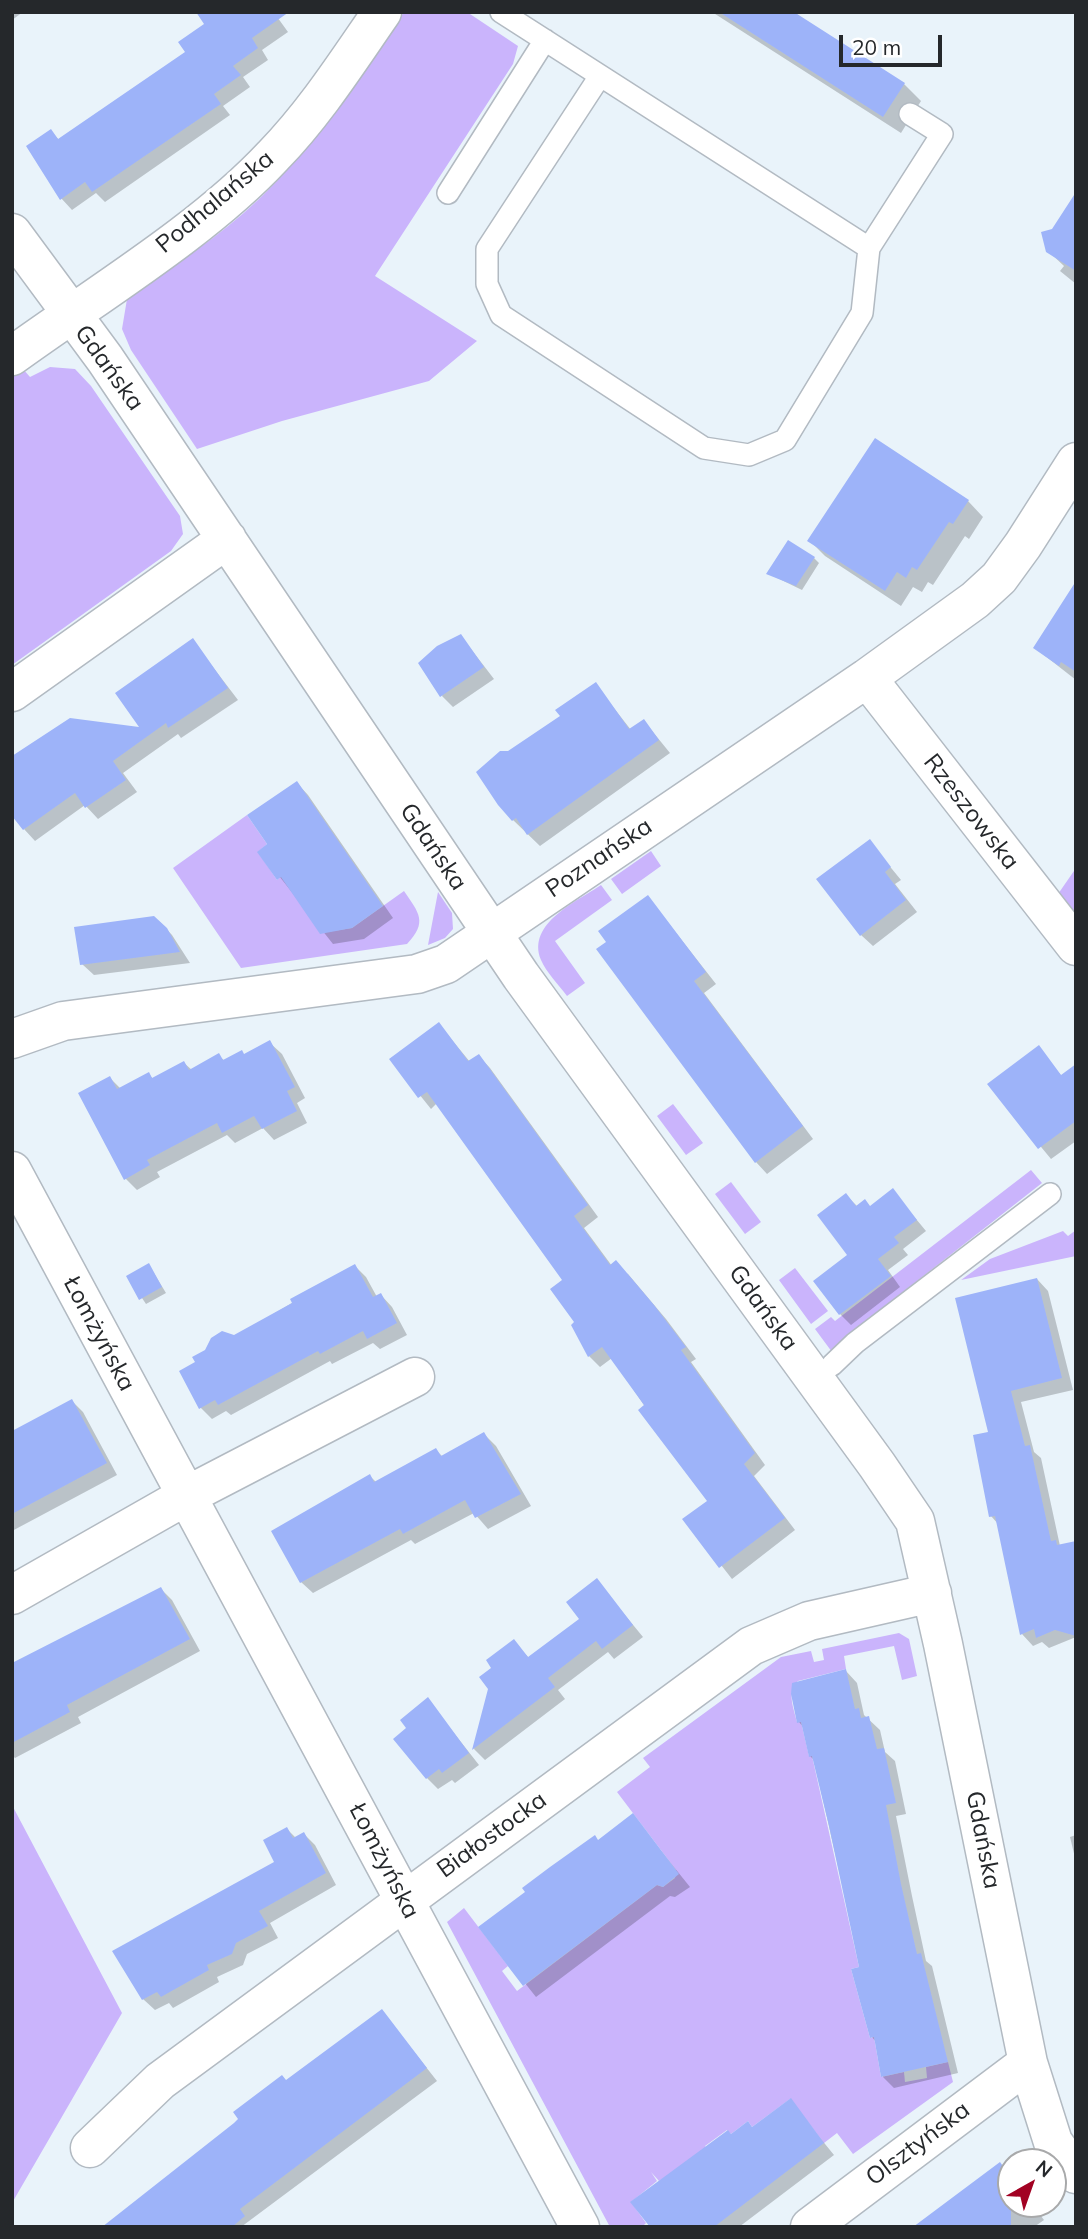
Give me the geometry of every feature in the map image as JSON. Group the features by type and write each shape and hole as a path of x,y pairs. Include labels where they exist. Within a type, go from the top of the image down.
{"street":[{"name":"Podhalańska","path":"12,356 196,223 248,181 307,116 382,12"},
{"name":"Gdańska","path":"12,233 69,314 105,359 491,931 915,1521 1028,2063 1053,2142 1076,2174"},
{"name":"Poznańska","path":"12,1039 63,1021 430,971 470,949 491,931 952,618 999,578 1076,462"},
{"path":"12,692 227,539"},
{"name":"Rzeszowska","path":"867,678 1076,946"},
{"name":"Łomżyńska","path":"12,1171 580,2227"},
{"path":"12,1595 186,1496 415,1377"},
{"name":"Białostocka","path":"90,2148 160,2081 751,1646 809,1620 932,1593"},
{"name":"Olsztyńska","path":"810,2227 1028,2063"}],"lane":[{"path":"501,12 869,248"},
{"path":"448,193 545,40"},
{"path":"600,76 487,249 487,284 501,315 704,448 749,454 785,440 862,313 869,248 942,134 910,114"},
{"path":"832,1365 855,1343 1050,1194"}],"shaded area":[{"path":"404,12 467,12 518,46 513,64 375,276 477,341 429,381 282,421 197,449 131,350 122,329 127,299 228,226 280,178 336,109"},
{"path":"50,367 75,369 91,386 180,516 183,534 171,551 12,665 12,377 23,369 30,377"},
{"path":"247,815 267,844 258,852 277,880 283,875 320,933 352,928 404,891 419,918 418,930 414,936 407,944 241,968 173,868"},
{"path":"651,851 661,866 622,894 611,879"},
{"path":"1076,868 1076,920 1056,897"},
{"path":"601,885 612,900 555,941 585,983 567,996 541,960 538,947 541,935 547,924 557,915"},
{"path":"438,892 452,913 453,929 445,938 428,945"},
{"path":"673,1104 703,1143 686,1155 657,1116"},
{"path":"1031,1170 1042,1183 847,1336 832,1352 815,1329 831,1317 835,1321"},
{"path":"731,1182 761,1222 745,1234 715,1194"},
{"path":"1076,1230 1076,1256 961,1280 990,1259 1063,1231 1068,1236"},
{"path":"795,1268 828,1311 811,1324 779,1280"},
{"path":"899,1633 909,1639 917,1676 902,1680 894,1646 844,1656 846,1669 798,1681 792,1690 792,1700 797,1722 801,1722 809,1756 812,1756 859,1967 851,1969 870,2038 874,2037 881,2077 904,2072 905,2082 927,2078 926,2067 948,2062 953,2082 853,2154 837,2133 824,2143 790,2099 752,2127 748,2121 731,2134 727,2130 705,2146 708,2151 659,2181 651,2172 657,2181 631,2202 646,2223 642,2227 610,2227 447,1922 464,1908 508,1966 502,1971 517,1991 657,1885 663,1887 675,1878 676,1870 617,1792 650,1767 643,1758 781,1657 811,1651 814,1662 824,1660 822,1649"},
{"path":"12,1805 122,2013 12,2203"}],"building":[{"path":"196,12 289,12 252,38 258,48 233,66 241,75 214,94 221,104 92,192 85,182 60,200 26,146 51,129 58,139 185,52 178,42 204,24"},
{"path":"719,12 794,12 905,83 883,117"},
{"path":"1076,192 1076,271 1046,252 1041,232 1052,229"},
{"path":"875,438 969,500 953,524 949,522 917,570 912,567 906,578 897,572 885,591 807,541"},
{"path":"788,540 815,557 796,586 766,574"},
{"path":"1076,581 1076,672 1061,662 1059,666 1033,648"},
{"path":"461,634 484,667 440,697 418,663 437,646"},
{"path":"193,638 228,688 168,728 166,723 113,761 126,780 85,808 75,793 23,830 12,816 12,756 70,718 139,727 115,693"},
{"path":"596,682 629,729 644,719 659,740 527,835 516,818 512,821 498,805 476,772 500,751 508,751 560,716 555,710"},
{"path":"297,781 383,906 352,928 320,934 281,877 277,880 257,852 267,844 247,815"},
{"path":"870,839 891,867 885,872 906,900 860,936 816,879"},
{"path":"648,895 706,972 694,981 803,1126 755,1163 596,949 606,942 598,931"},
{"path":"154,916 167,928 180,952 80,965 74,927"},
{"path":"439,1022 468,1061 479,1054 588,1205 574,1216 610,1265 616,1260 654,1305 686,1347 681,1350 755,1453 744,1464 785,1518 719,1568 682,1519 707,1501 638,1410 644,1405 602,1347 588,1357 571,1325 574,1322 550,1289 562,1280 427,1092 418,1098 389,1059"},
{"path":"270,1040 295,1087 287,1091 297,1111 262,1129 254,1116 222,1133 217,1123 147,1160 150,1165 124,1180 78,1093 110,1076 117,1089 149,1072 152,1078 184,1061 189,1070 219,1053 223,1060 242,1050 244,1054"},
{"path":"1039,1045 1061,1075 1076,1064 1076,1121 1038,1149 987,1084"},
{"path":"893,1188 917,1220 894,1237 899,1243 878,1259 891,1276 839,1315 813,1281 847,1255 817,1215 846,1193 856,1206 865,1199 870,1206"},
{"path":"149,1263 162,1287 139,1300 126,1276"},
{"path":"355,1264 373,1297 381,1293 397,1323 367,1339 363,1331 320,1354 318,1351 218,1405 215,1400 199,1409 179,1371 195,1362 192,1357 205,1350 211,1338 222,1331 234,1335 292,1303 290,1299"},
{"path":"1037,1278 1062,1378 1011,1391 1025,1446 1030,1445 1051,1541 1056,1540 1057,1545 1076,1541 1076,1636 1055,1630 1036,1638 1034,1629 1020,1635 995,1516 989,1517 973,1435 988,1432 955,1298"},
{"path":"72,1399 107,1463 12,1514 12,1431"},
{"path":"484,1432 521,1494 475,1518 465,1500 403,1534 400,1529 300,1583 271,1531 370,1474 374,1482 436,1448 441,1456"},
{"path":"597,1578 633,1625 602,1649 596,1641 548,1678 555,1687 472,1750 488,1689 479,1677 491,1668 486,1660 514,1639 528,1657 579,1619 566,1602"},
{"path":"161,1587 190,1639 67,1705 70,1712 12,1743 12,1663"},
{"path":"846,1669 855,1709 859,1708 861,1718 869,1716 877,1749 884,1748 896,1803 886,1805 901,1884 917,1954 921,1953 948,2062 881,2077 874,2037 870,2038 851,1969 859,1967 829,1826 812,1756 809,1757 801,1722 797,1723 791,1694 792,1683"},
{"path":"428,1697 469,1753 442,1773 439,1769 426,1779 393,1739 406,1728 400,1720"},
{"path":"633,1813 679,1874 663,1887 657,1885 523,1986 478,1927 525,1892 522,1888 550,1867 595,1835 598,1840"},
{"path":"287,1827 293,1838 304,1832 326,1873 259,1911 268,1926 236,1943 232,1954 207,1965 209,1970 161,1997 157,1992 142,2000 112,1951 274,1862 263,1840"},
{"path":"382,2009 427,2068 240,2209 245,2216 232,2227 102,2227 234,2123 238,2119 233,2112 282,2075 286,2080"},
{"path":"791,2098 824,2143 714,2227 650,2227 630,2202 728,2130 731,2134 748,2121 752,2127"},
{"path":"997,2164 997,2218 1011,2218 1011,2227 913,2227"}]}
